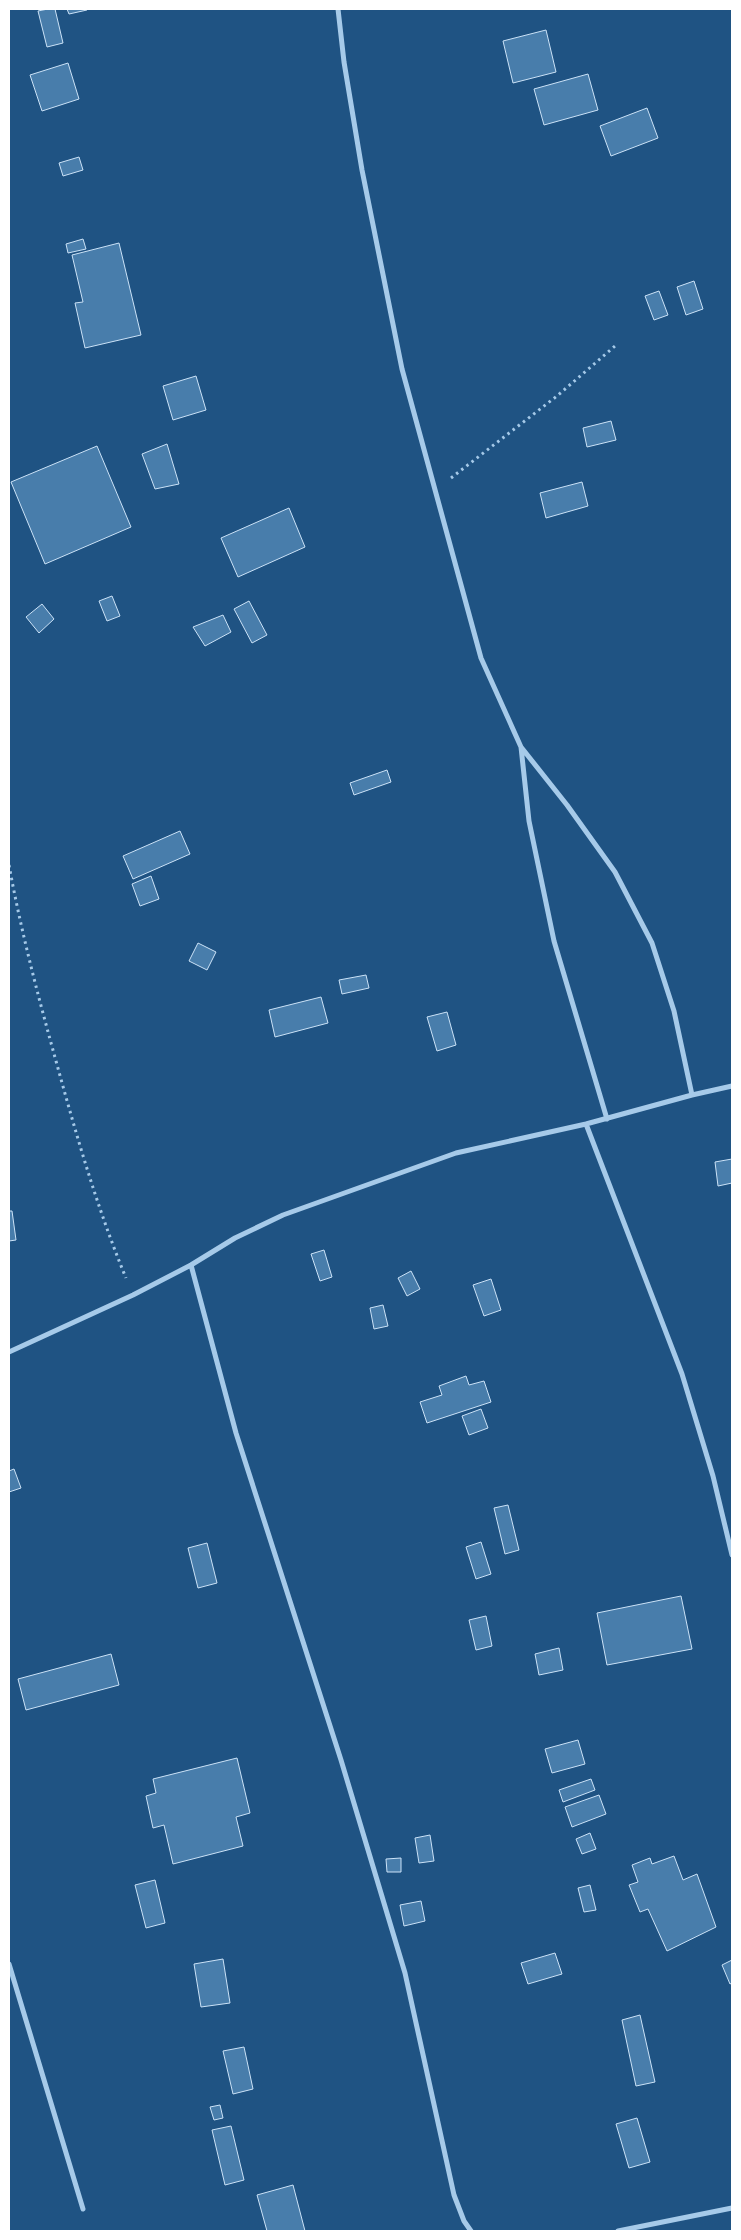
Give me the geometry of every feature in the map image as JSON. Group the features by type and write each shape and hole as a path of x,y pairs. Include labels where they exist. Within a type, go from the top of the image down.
{"street":[{"path":"338,9 344,62 362,170 402,369 481,658 520,747 567,805 616,872 652,943 674,1011 692,1095"},
{"path":"520,747 529,821 554,941 607,1118"},
{"path":"9,1352 191,1266 235,1238 283,1215 456,1154 586,1124 732,1086"},
{"path":"586,1124 682,1374 714,1476 732,1555"},
{"path":"191,1266 236,1433 341,1760 405,1973 454,2196 464,2221 471,2231"},
{"path":"9,1964 83,2209"},
{"path":"618,2231 732,2208"}],"path":[{"path":"435,490 557,396 615,346"},
{"path":"9,866 17,910 75,1134 114,1250 133,1295"}],"building":[{"path":"55,9 63,43 47,47 38,11"},
{"path":"67,9 87,9 87,10 69,14"},
{"path":"546,30 556,72 513,83 503,41"},
{"path":"68,63 79,99 42,111 30,75"},
{"path":"588,74 598,110 544,125 534,89"},
{"path":"647,108 658,138 611,156 600,126"},
{"path":"79,157 83,170 63,176 59,163"},
{"path":"83,239 86,249 68,253 66,244"},
{"path":"119,243 141,335 85,348 75,303 83,302 72,255"},
{"path":"694,281 703,309 686,315 677,287"},
{"path":"659,291 668,315 654,320 645,296"},
{"path":"196,376 206,410 173,420 163,386"},
{"path":"611,421 616,440 587,447 583,428"},
{"path":"167,444 179,484 155,489 142,454"},
{"path":"97,446 131,527 45,564 11,482"},
{"path":"582,482 588,506 546,518 540,493"},
{"path":"289,508 305,547 238,577 221,538"},
{"path":"112,596 120,616 107,621 99,601"},
{"path":"249,601 267,635 252,643 234,609"},
{"path":"42,604 54,619 39,633 26,617"},
{"path":"223,615 231,632 205,646 193,627"},
{"path":"387,770 391,782 354,795 350,783"},
{"path":"180,831 190,854 133,879 123,856"},
{"path":"151,876 159,899 140,906 132,884"},
{"path":"198,943 216,952 207,970 189,961"},
{"path":"366,975 369,988 342,994 339,980"},
{"path":"321,997 328,1023 275,1037 269,1010"},
{"path":"447,1012 456,1045 437,1051 427,1017"},
{"path":"732,1159 732,1183 718,1186 715,1162"},
{"path":"9,1211 12,1211 16,1240 9,1241"},
{"path":"324,1250 332,1277 320,1281 311,1254"},
{"path":"411,1271 420,1289 407,1296 398,1278"},
{"path":"491,1279 501,1310 484,1316 473,1285"},
{"path":"383,1305 388,1326 374,1329 370,1308"},
{"path":"466,1376 469,1385 484,1381 491,1402 427,1423 420,1402 442,1395 439,1386"},
{"path":"481,1409 488,1428 469,1435 462,1416"},
{"path":"14,1469 21,1488 9,1492 9,1471"},
{"path":"508,1505 519,1550 505,1554 494,1508"},
{"path":"481,1542 491,1574 476,1579 466,1547"},
{"path":"207,1543 217,1583 198,1588 188,1548"},
{"path":"681,1596 692,1649 607,1665 597,1613"},
{"path":"486,1616 492,1646 476,1650 469,1620"},
{"path":"559,1648 563,1670 539,1675 535,1654"},
{"path":"111,1654 119,1685 26,1710 18,1679"},
{"path":"578,1740 585,1764 552,1773 545,1749"},
{"path":"237,1758 250,1813 236,1817 243,1846 173,1864 164,1825 153,1828 146,1796 156,1793 153,1779"},
{"path":"591,1779 595,1790 563,1802 559,1790"},
{"path":"599,1795 606,1814 572,1827 565,1807"},
{"path":"590,1833 596,1849 582,1854 576,1839"},
{"path":"430,1835 434,1861 419,1863 415,1838"},
{"path":"674,1856 683,1880 697,1874 716,1927 667,1951 648,1909 640,1912 629,1885 638,1882 632,1865 650,1858 652,1864"},
{"path":"401,1858 401,1872 387,1872 386,1859"},
{"path":"155,1880 165,1923 146,1928 135,1885"},
{"path":"590,1885 596,1910 584,1912 578,1888"},
{"path":"421,1901 425,1921 404,1926 400,1905"},
{"path":"555,1953 562,1974 528,1984 521,1963"},
{"path":"223,1959 230,2003 201,2007 194,1964"},
{"path":"732,1960 732,1983 730,1984 722,1965"},
{"path":"640,2015 655,2082 636,2086 622,2020"},
{"path":"244,2047 253,2089 233,2094 223,2051"},
{"path":"220,2105 223,2118 214,2120 210,2107"},
{"path":"637,2118 650,2162 629,2168 616,2124"},
{"path":"231,2126 244,2180 225,2185 212,2130"},
{"path":"293,2185 305,2231 267,2231 257,2195"}]}
